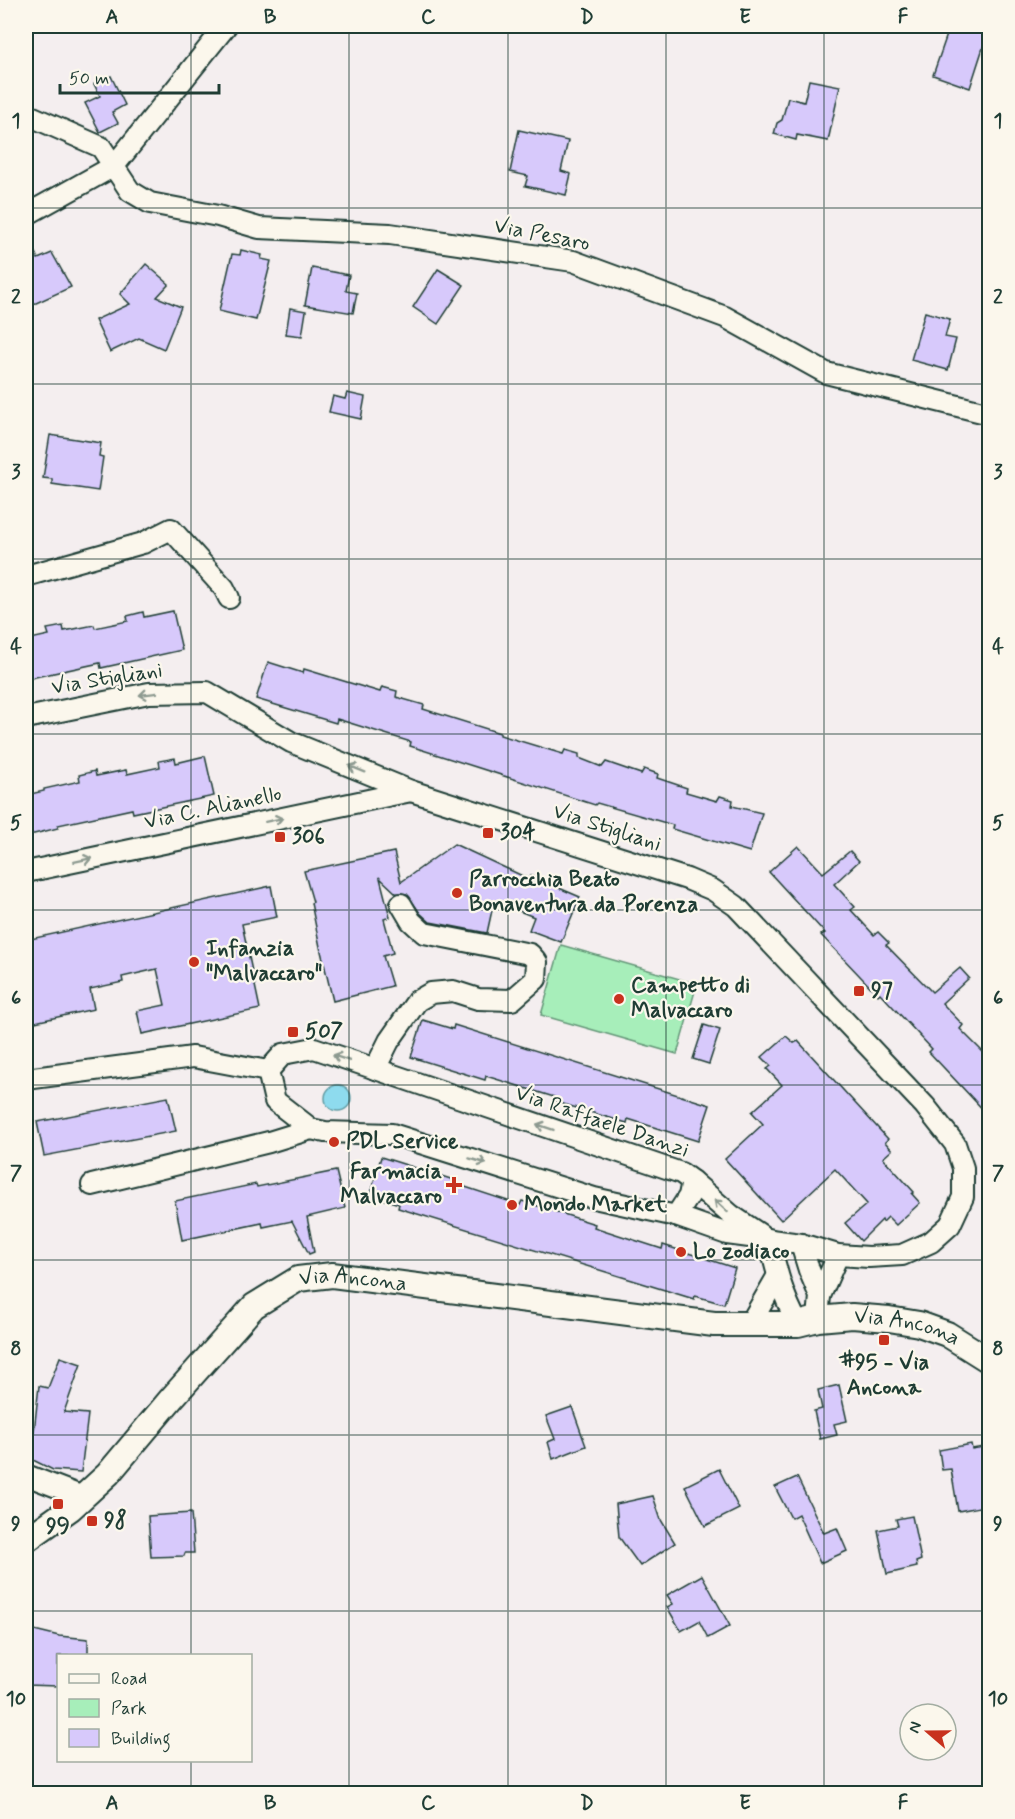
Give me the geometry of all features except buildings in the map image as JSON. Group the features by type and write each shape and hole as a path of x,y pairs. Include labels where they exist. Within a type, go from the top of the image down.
{"street":[{"path":"26,215 114,166 226,26"},
{"name":"Via Pesaro","path":"26,114 101,147 130,191 150,203 218,216 259,228 390,234 573,261 725,317 826,373 990,414"},
{"path":"26,576 143,543 171,529 224,588 230,598"},
{"name":"Via Stigliani","path":"26,718 149,693 207,692 291,742 411,791 687,879 713,890 736,906 925,1106 956,1144 963,1168 963,1197 950,1225 931,1242 902,1255 838,1255 801,1244 769,1239"},
{"name":"Via C. Alianello","path":"26,872 411,791"},
{"path":"375,1069 389,1041 417,1001 431,993 453,991 478,999 512,1000 536,979 537,962 530,954 424,933 411,921 401,904"},
{"name":"Via Raffaele Danzi","path":"268,1071 283,1054 314,1048 681,1173 730,1215 769,1239"},
{"path":"26,1078 193,1057 268,1071 275,1101 311,1129 326,1132 392,1134 594,1198 676,1216 727,1234 769,1239 777,1277 786,1304 812,1313"},
{"path":"92,1185 311,1129"},
{"path":"676,1216 689,1196 692,1181"},
{"path":"801,1244 809,1270 812,1313"},
{"path":"812,1313 838,1255"},
{"name":"Via Ancona","path":"26,1540 83,1497 108,1474 254,1306 298,1279 332,1275 714,1324 750,1324 812,1313 889,1319 919,1324 947,1334 990,1361"},
{"path":"750,1324 777,1277"},
{"path":"26,1475 83,1497"}],"green space":[{"name":"Campetto di Malvaccaro","path":"561,945 697,984 677,1054 541,1015"}],"water":[{"path":"338,1085 347,1089 351,1098 347,1107 338,1111 329,1107 325,1098 329,1089"}],"place":[{"name":"304","path":"488,833"},
{"name":"306","path":"280,837"},
{"name":"Parrocchia Beato Bonaventura da Porenza","path":"457,893"},
{"name":"Infanzia \"Malvaccaro\"","path":"194,962"},
{"name":"97","path":"859,991"},
{"name":"Campetto di Malvaccaro","path":"619,999"},
{"name":"507","path":"293,1032"},
{"name":"PDL Service","path":"334,1142"},
{"name":"Farmacia Malvaccaro","path":"454,1185"},
{"name":"Mondo Market","path":"512,1205"},
{"name":"Lo zodiaco","path":"681,1252"},
{"name":"#95 - Via Ancona","path":"884,1340"},
{"name":"99","path":"58,1504"},
{"name":"98","path":"92,1521"}]}
